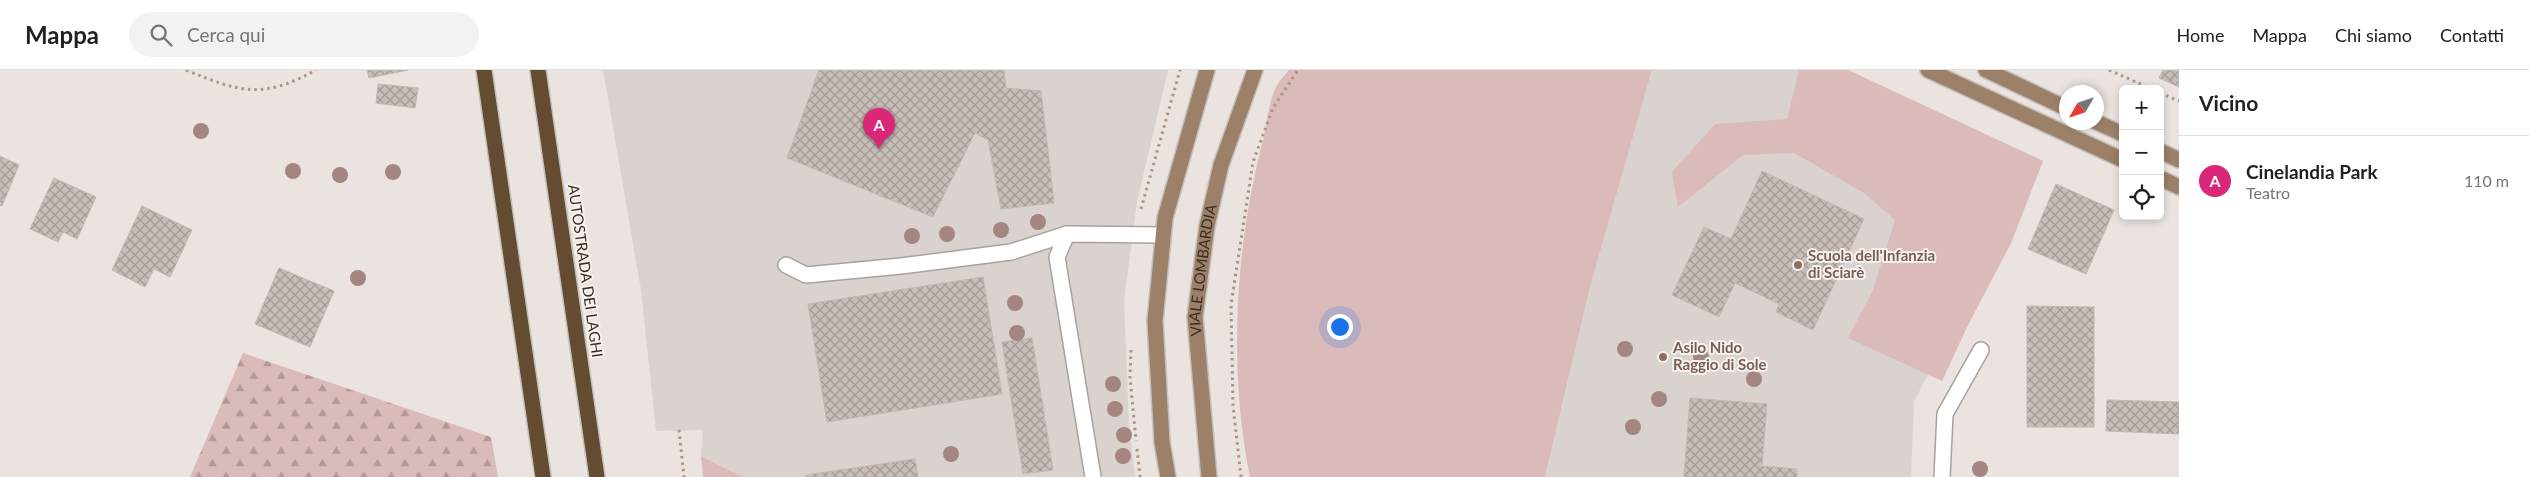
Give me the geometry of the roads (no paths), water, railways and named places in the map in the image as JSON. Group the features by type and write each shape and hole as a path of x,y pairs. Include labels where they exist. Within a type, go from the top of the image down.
{"highway":[{"path":"484,70 542,477"},
{"name":"AUTOSTRADA DEI LAGHI","path":"538,70 597,477"}],"main road":[{"path":"1168,477 1162,442 1155,321 1163,235 1165,218 1207,70"},
{"name":"VIALE LOMBARDIA","path":"1209,477 1195,317 1208,226 1221,165 1255,70"},
{"path":"1928,70 2119,158"},
{"path":"1986,70 2059,105"},
{"path":"2104,126 2119,132"},
{"path":"2164,154 2179,160"},
{"path":"2164,180 2179,187"}],"street":[{"path":"1067,234 1057,257 1093,477"},
{"path":"786,266 806,275 901,266 1011,252 1067,234 1163,235"},
{"path":"1942,477 1945,414 1981,350"}],"place":[{"name":"Cinelandia Park","path":"879,149"},
{"name":"Scuola dell'Infanzia di Sciarè","path":"1798,265"},
{"name":"Asilo Nido Raggio di Sole","path":"1663,357"}]}
